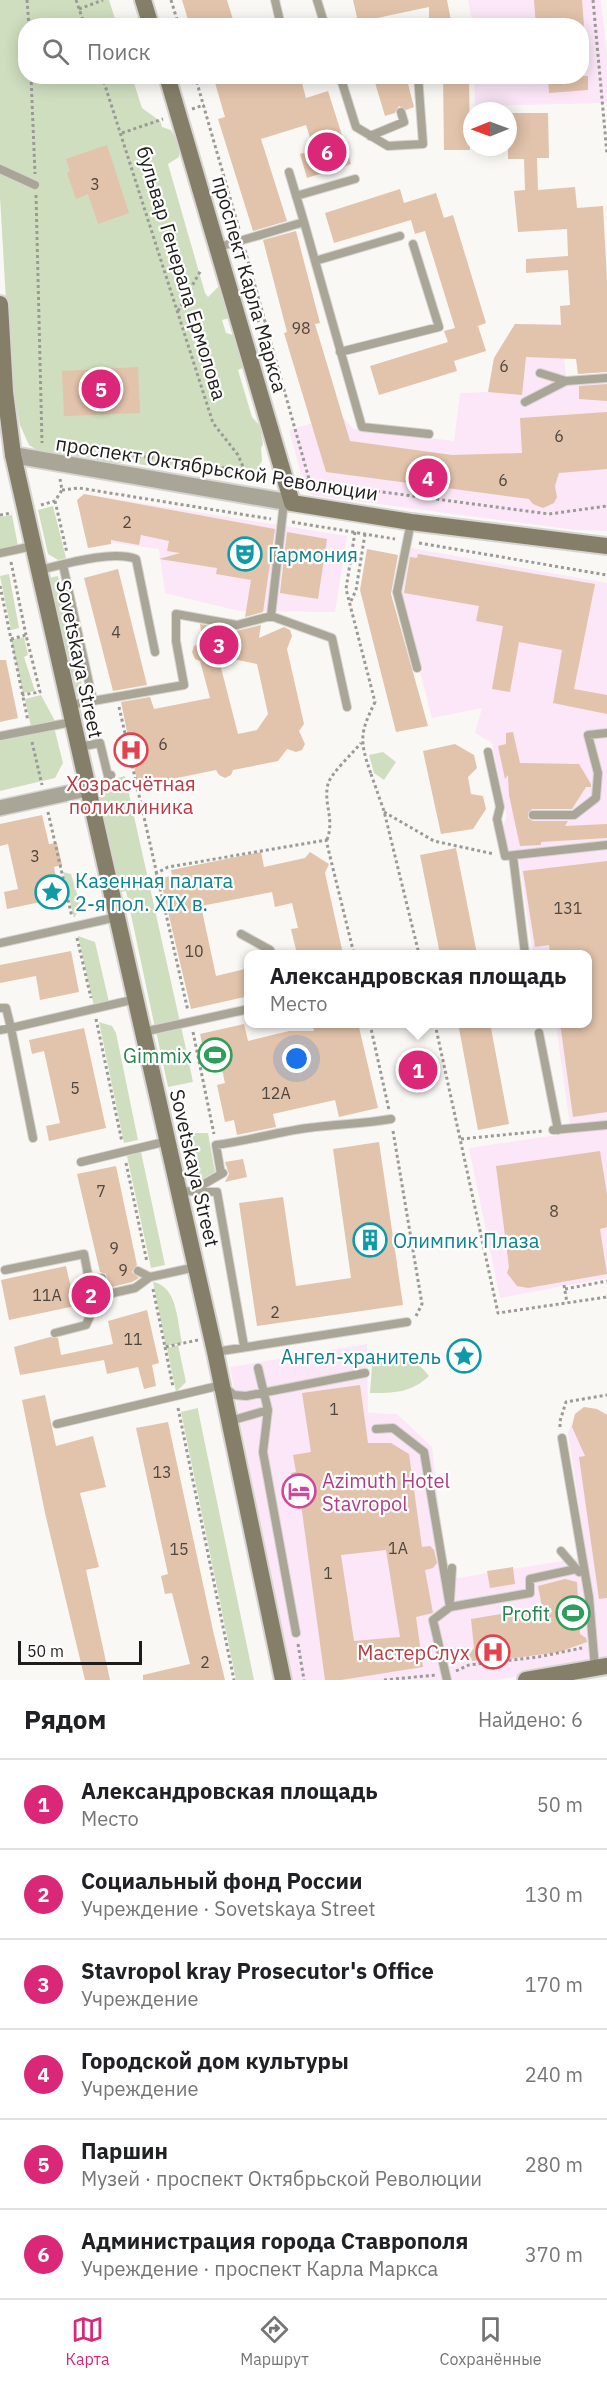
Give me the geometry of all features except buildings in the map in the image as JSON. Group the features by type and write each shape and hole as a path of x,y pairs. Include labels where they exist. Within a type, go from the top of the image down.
{"main road":[{"path":"143,0 149,18"},
{"name":"проспект Карла Маркса","path":"169,84 219,247 284,476 288,503"},
{"path":"0,304 7,453"},
{"name":"Sovetskaya Street","path":"7,453 35,546 68,705 143,1032 166,1111 168,1141 185,1191 196,1267 284,1680"},
{"name":"проспект Октябрьской Революции","path":"288,503 411,522 607,546"},
{"path":"526,1680 601,1667"}],"street":[{"name":"проспект Октябрьской Революции","path":"7,453 288,503"},
{"path":"0,808 87,789"}],"lane":[{"path":"275,0 279,18"},
{"path":"317,0 323,18"},
{"path":"343,84 356,127 388,146 423,144 419,84"},
{"path":"370,135 404,122 401,112"},
{"path":"0,169 35,185"},
{"path":"289,172 362,427 429,434"},
{"path":"296,196 355,179"},
{"path":"219,247 304,222"},
{"path":"315,261 400,236"},
{"path":"340,352 439,327 413,244"},
{"path":"540,373 566,381 607,378"},
{"path":"525,402 566,381"},
{"path":"271,616 282,521 288,503"},
{"path":"411,522 397,592 417,668"},
{"path":"0,553 35,546"},
{"path":"40,570 66,564 128,556 136,559 155,652"},
{"path":"66,564 93,701"},
{"path":"68,705 184,685 176,641 176,614 237,625 271,616 332,638 347,707"},
{"path":"0,736 72,722"},
{"path":"533,815 574,815 596,798 598,772 588,735 607,733"},
{"path":"78,748 100,743 108,776 111,775"},
{"path":"488,752 500,807 497,819 509,856 524,950"},
{"path":"509,856 607,845"},
{"path":"0,943 117,917"},
{"path":"241,934 270,950"},
{"path":"0,1030 136,999"},
{"path":"0,1008 6,1008 33,1138"},
{"path":"143,1032 244,1010"},
{"path":"538,1033 555,1130 607,1125"},
{"path":"185,1191 222,1173 216,1145 245,1142 308,1128 356,1125 391,1119"},
{"path":"81,1162 168,1141"},
{"path":"185,1191 217,1192 244,1346"},
{"path":"5,1270 84,1254 89,1280 102,1278"},
{"path":"55,1333 86,1325 99,1296 135,1287 150,1277 196,1267"},
{"path":"138,1271 150,1277"},
{"path":"215,1352 407,1322"},
{"path":"258,1368 268,1410 263,1452 296,1633"},
{"path":"57,1424 222,1385 234,1395 264,1393 365,1373"},
{"path":"230,1421 268,1410"},
{"path":"376,1430 393,1428 424,1452 450,1607"},
{"path":"562,1438 586,1580 592,1645 601,1667"},
{"path":"561,1551 586,1580"},
{"path":"450,1607 452,1568"},
{"path":"447,1678 434,1620 450,1607 530,1593 530,1580 576,1569"}],"path":[{"path":"27,0 28,18"},
{"path":"76,0 82,18"},
{"path":"79,9 103,0"},
{"path":"171,0 177,18"},
{"path":"593,0 605,89 607,154"},
{"path":"31,84 42,443"},
{"name":"бульвар Генерала Ермолова","path":"105,84 213,423 238,454 254,497 256,517"},
{"path":"197,84 309,479"},
{"path":"178,311 201,270"},
{"path":"255,286 250,292 269,360"},
{"path":"258,321 264,319"},
{"path":"264,342 270,341"},
{"path":"274,378 280,378"},
{"path":"53,444 309,479 322,484 549,514 607,506"},
{"path":"62,490 79,488 406,540 607,575"},
{"path":"55,501 66,564"},
{"path":"0,515 8,514"},
{"path":"356,532 346,589 351,601 375,702 362,730 361,743 384,812 418,950"},
{"path":"351,601 356,590 365,534"},
{"path":"6,563 12,561 40,692 22,695"},
{"path":"0,586 63,875"},
{"path":"10,639 26,635"},
{"path":"114,698 120,709 155,874 191,1022 216,1145"},
{"path":"353,950 326,840 332,821 327,801 328,783 361,743"},
{"path":"384,812 434,841 509,856"},
{"path":"155,874 168,867 326,840"},
{"path":"371,1028 391,1119 422,1304 417,1315"},
{"path":"436,1028 498,1313 607,1297"},
{"path":"461,1139 555,1130"},
{"path":"567,1303 565,1287 607,1281"},
{"path":"165,1347 234,1680"},
{"path":"562,1438 560,1421 566,1402 607,1395"},
{"path":"296,1633 304,1680"},
{"path":"384,1680 428,1674 447,1678 469,1665 568,1653 592,1645"}],"shaded area":[{"path":"468,0 601,0 607,57 607,103 517,105 517,102 475,102 474,84 589,84 589,18 472,18"},
{"path":"515,324 560,324 566,377 607,374 607,531 575,530 311,495 304,485 289,430 341,415 353,429 454,441 460,393 488,392 494,358"},
{"path":"84,494 347,536 335,612 239,611 165,593 159,549 113,543 88,548 77,500"},
{"path":"406,547 607,583 607,1278 500,1298 469,1148 571,1133 556,1028 592,1028 592,950 532,950 518,852 508,852 502,828 507,817 492,743 475,733 482,708 432,718 399,591"},
{"path":"367,1344 368,1413 397,1414 432,1447 446,1568 452,1579 587,1557 568,1433 575,1414 584,1407 607,1413 607,1661 496,1680 290,1680 230,1367"}],"green space":[{"path":"0,0 109,0 115,18 18,18 18,84 134,84 142,108 160,121 162,127 171,130 179,145 179,157 168,164 205,293 208,297 220,285 230,318 222,320 226,333 233,335 246,347 245,367 238,370 252,417 260,426 263,444 262,461 257,469 247,476 235,478 131,463 102,462 93,458 37,450 29,445 20,425 10,370 0,197"},
{"path":"53,506 66,558 58,560 48,554 38,510"},
{"path":"12,515 18,546 0,549 0,517"},
{"path":"9,574 19,628 11,630 0,576"},
{"path":"58,576 84,695 75,697 49,578"},
{"path":"24,637 28,655 24,657 35,691 23,693 11,640"},
{"path":"41,695 56,723 31,727 25,699"},
{"path":"54,727 63,763 55,778 0,791 0,738"},
{"path":"383,752 396,762 384,780 374,773 369,755"},
{"path":"125,776 180,1022 155,1028 126,891 116,893 90,785"},
{"path":"63,872 71,874 81,907 74,918"},
{"path":"78,936 95,942 109,1002 94,1006"},
{"path":"99,1022 112,1026 116,1033 138,1140 124,1143"},
{"path":"181,1026 193,1082 168,1087 156,1031"},
{"path":"190,1133 208,1133 215,1172 196,1183 185,1136"},
{"path":"141,1152 165,1265 151,1268 127,1156"},
{"path":"153,1282 167,1290 172,1298 182,1343 166,1346"},
{"path":"178,1345 186,1382 176,1392 167,1348"},
{"path":"373,1353 405,1357 417,1363 429,1376 409,1389 370,1393"},
{"path":"198,1408 254,1680 236,1680 181,1412"}],"place":[{"name":"Администрация города Ставрополя","path":"327,152"},
{"name":"Паршин","path":"101,389"},
{"name":"Городской дом культуры","path":"428,478"},
{"name":"Гармония","path":"245,554"},
{"name":"Stavropol kray Prosecutor's Office","path":"219,645"},
{"name":"Хозрасчётная поликлиника","path":"131,750"},
{"name":"Казенная палата 2-я пол. XIX в.","path":"52,892"},
{"name":"Gimmix","path":"215,1055"},
{"name":"Александровская площадь","path":"418,1070"},
{"name":"Олимпик Плаза","path":"370,1240"},
{"name":"Социальный фонд России","path":"91,1295"},
{"name":"Ангел-хранитель","path":"464,1356"},
{"name":"Azimuth Hotel Stavropol","path":"299,1491"},
{"name":"Profit","path":"573,1613"},
{"name":"МастерСлух","path":"493,1652"}]}
